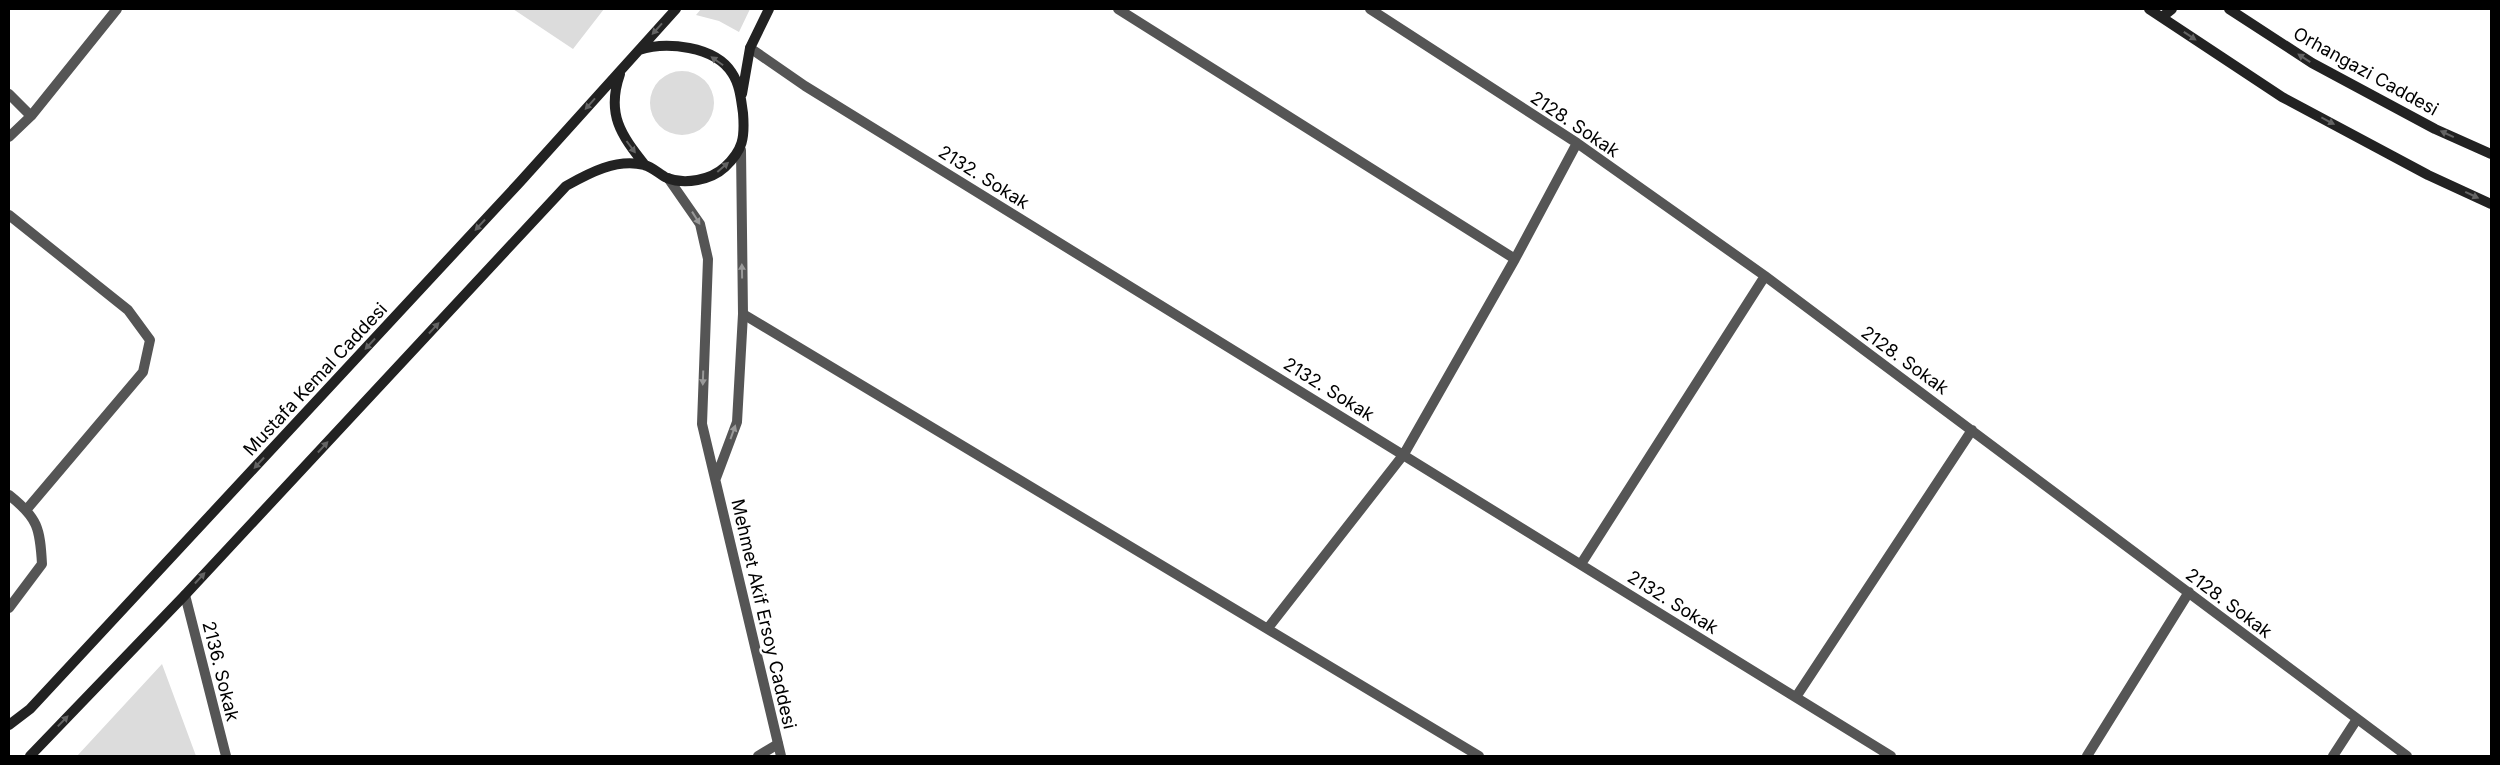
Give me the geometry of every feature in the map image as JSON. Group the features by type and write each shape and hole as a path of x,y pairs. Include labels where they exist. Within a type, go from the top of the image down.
{"main road":[{"path":"639,50 676,9"},
{"path":"622,68 615,88 617,124 645,165 668,178 684,182 713,176 724,168 741,150 744,126 742,100 750,48 769,9"},
{"path":"2149,9 2282,97 2428,175 2491,204"},
{"path":"2162,17 2172,9"},
{"name":"Orhangazi Caddesi","path":"2228,9 2312,63 2435,128 2491,154"},
{"path":"639,50 654,45 674,46 694,48 707,54 732,72 742,100"},
{"name":"Mustafa Kemal Caddesi","path":"9,725 30,709 520,182 639,50"},
{"path":"30,756 184,595 566,186 591,172 618,164 645,165"}],"street":[{"path":"9,138 31,116 117,9"},
{"path":"1118,9 1516,259"},
{"name":"2128. Sokak","path":"1370,9 1577,143 1765,276 2406,756"},
{"name":"2132. Sokak","path":"750,48 805,86 1891,756"},
{"path":"9,94 31,116"},
{"path":"1268,628 1404,454 1516,259 1577,143"},
{"path":"716,478 736,422 743,314 741,150"},
{"name":"Mehmet Akif Ersoy Caddesi","path":"668,178 700,224 708,259 702,424 781,756"},
{"path":"9,215 128,310 150,340 143,372 27,509"},
{"path":"1581,564 1765,276"},
{"path":"743,314 1479,756"},
{"path":"1796,698 1972,430"},
{"path":"9,495 27,509 40,532 42,564 9,608"},
{"path":"2087,756 2189,592"},
{"name":"2136. Sokak","path":"184,595 226,756"},
{"path":"2333,756 2357,719"},
{"path":"758,756 778,744"}],"shaded area":[{"path":"513,9 604,9 573,49"},
{"path":"701,9 750,9 739,32 719,21 696,15"},
{"path":"682,71 694,73 705,80 712,91 714,103 712,115 705,126 694,133 682,135 670,133 659,126 652,115 650,103 652,91 659,80 670,73"},
{"path":"162,664 196,756 77,756"}]}
